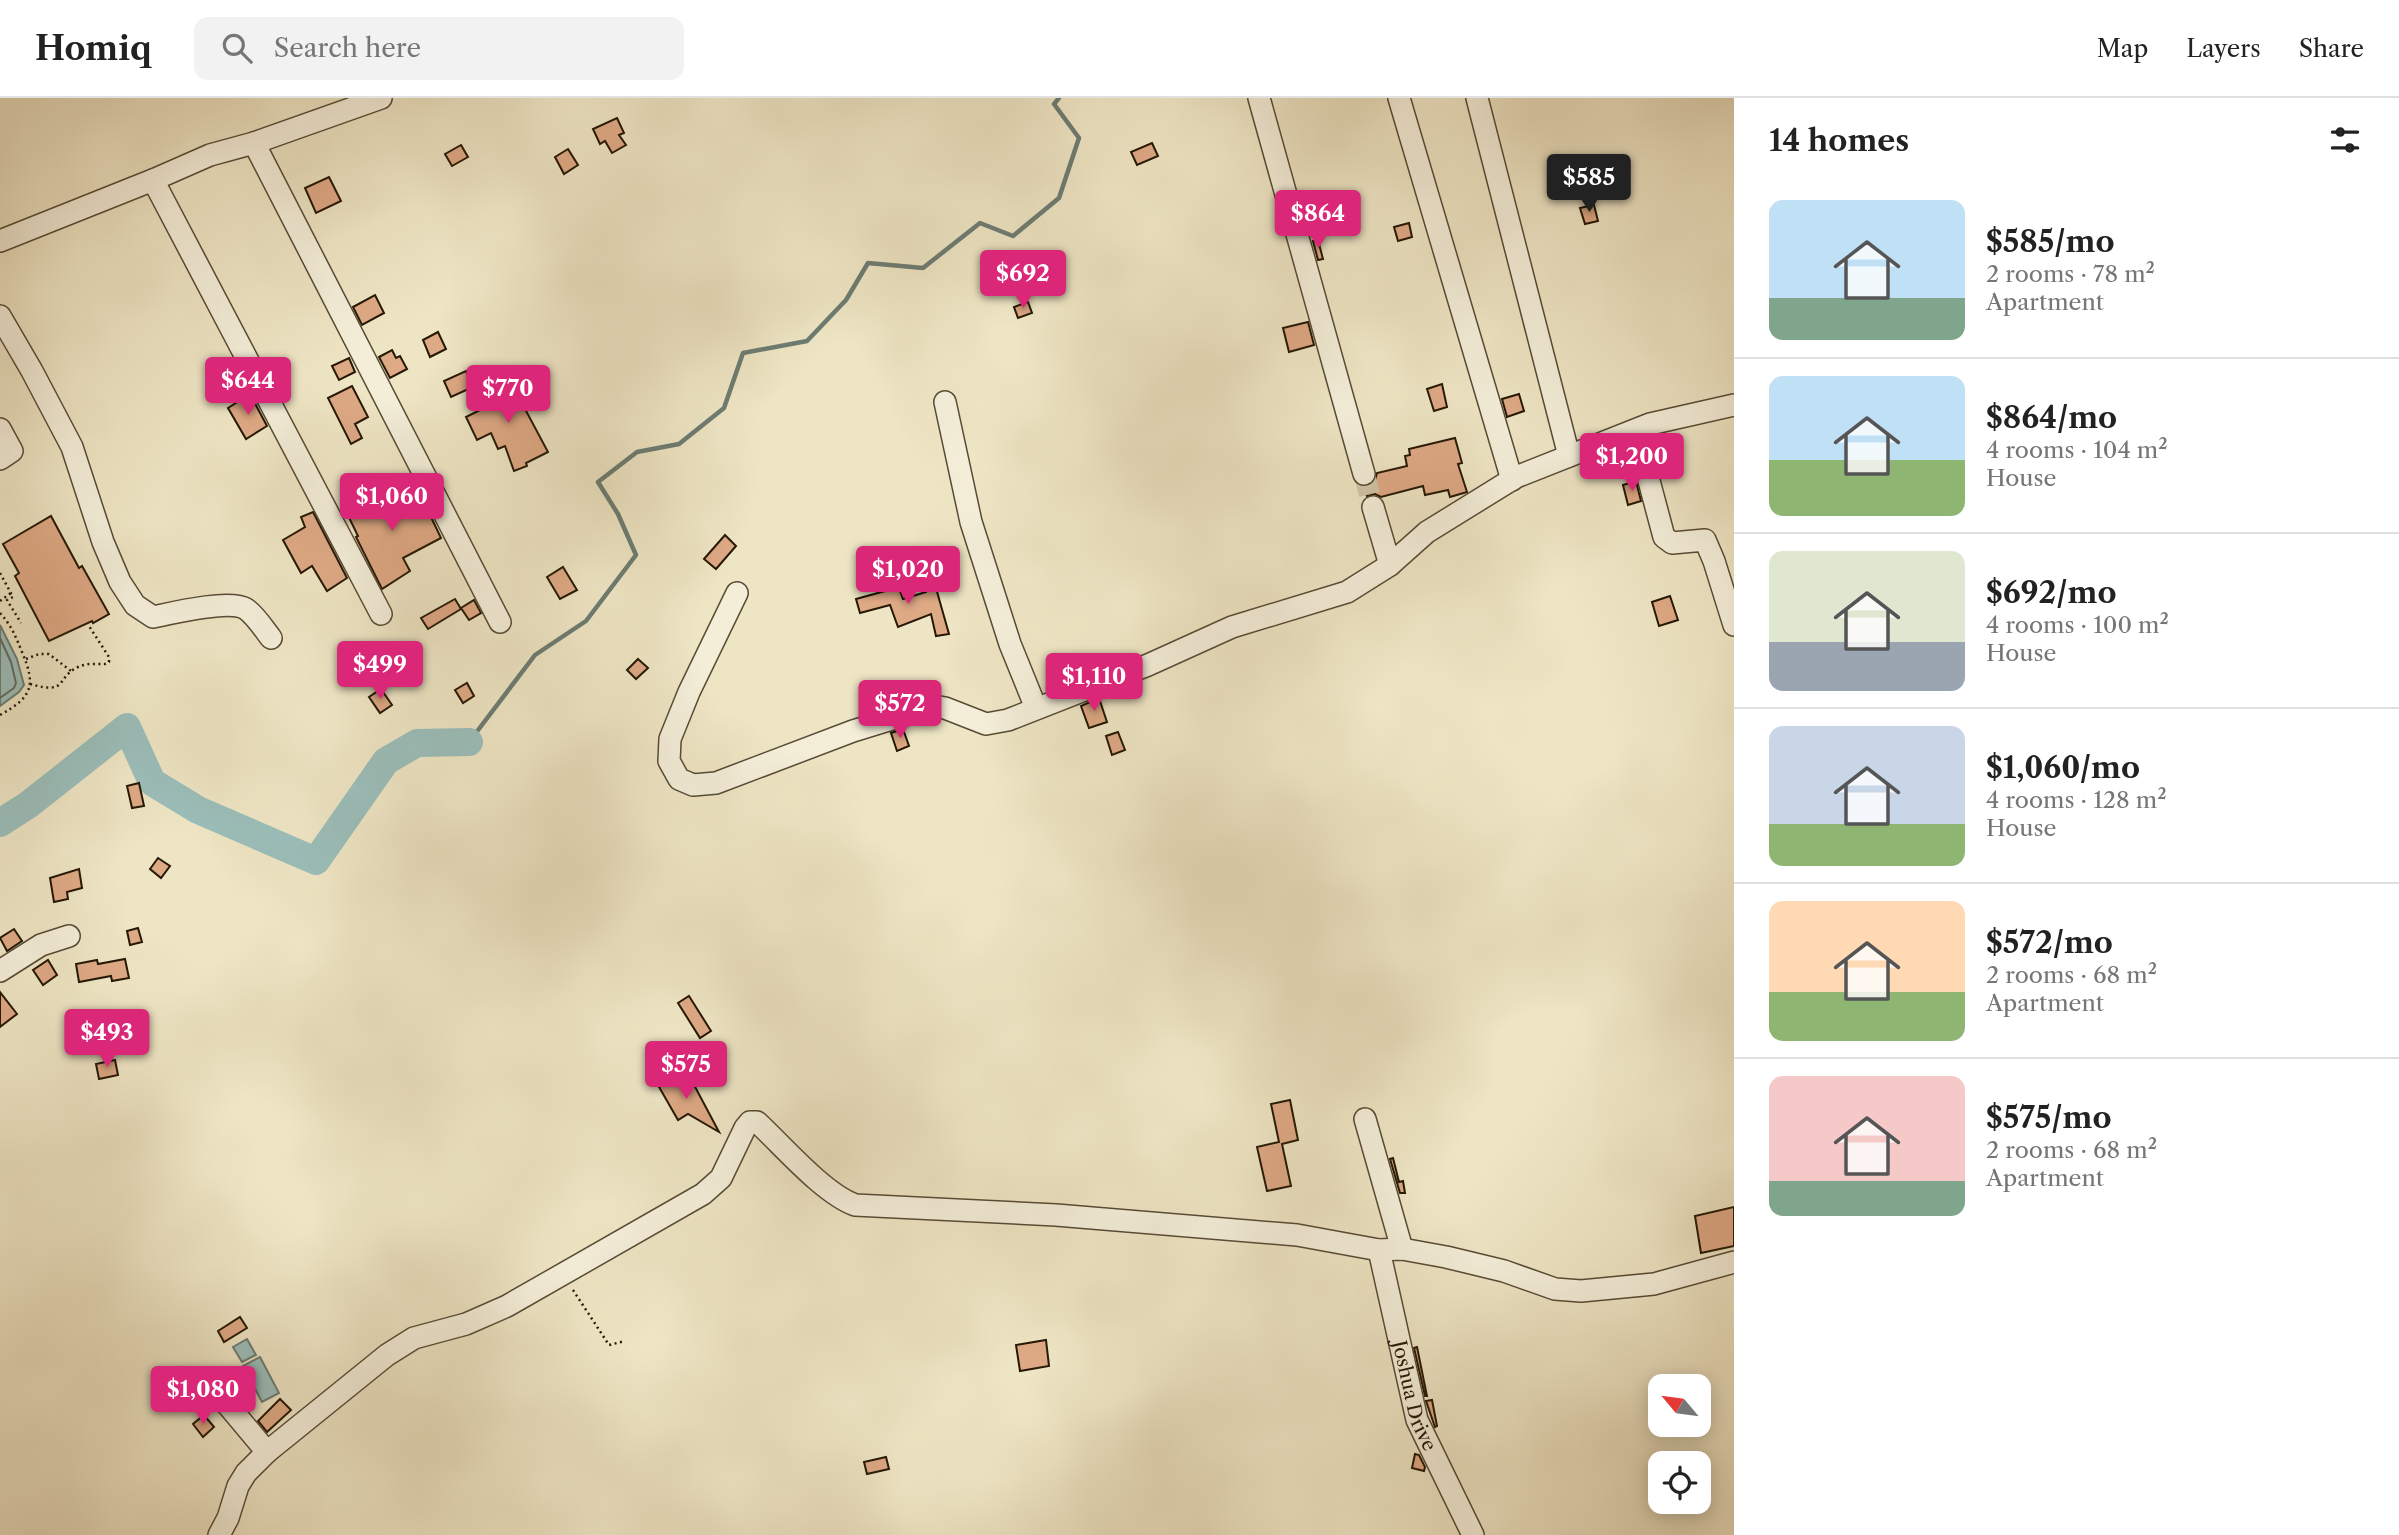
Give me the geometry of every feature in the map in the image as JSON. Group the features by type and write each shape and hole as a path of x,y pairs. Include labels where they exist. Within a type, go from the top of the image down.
{"street":[{"path":"0,241 210,155 254,143 381,98"},
{"path":"1259,98 1363,474"},
{"path":"1399,98 1512,480"},
{"path":"1483,100 1569,456"},
{"path":"254,143 500,622"},
{"path":"153,180 381,614"},
{"path":"0,316 72,447 103,542 120,582 135,605 153,617 191,609 238,605 248,610 271,638"},
{"path":"945,402 971,522 1010,643 1036,708"},
{"path":"737,593 689,692 670,739 669,761 672,769 679,779 693,785 716,783 853,731 934,706 986,724 1008,720 1148,665 1233,627 1347,592 1390,565 1427,532 1512,480 1670,418 1734,405"},
{"path":"0,429 12,452 0,459"},
{"path":"1631,432 1648,477 1664,537 1672,543 1705,540 1734,625"},
{"path":"1373,507 1390,565"},
{"path":"0,971 41,945 69,936"},
{"path":"1365,1119 1402,1249"},
{"path":"219,1535 228,1518 238,1486 246,1473 267,1452 344,1388 414,1338 466,1324 507,1306 703,1194 721,1178 750,1122 757,1122 812,1175 845,1201 855,1205 1139,1221 1297,1236 1379,1250 1402,1249 1504,1272 1555,1289 1581,1291 1654,1284 1734,1262"},
{"name":"Joshua Drive","path":"1379,1250 1417,1420 1473,1535"},
{"path":"221,1397 267,1452"}],"path":[{"path":"0,573 13,597 7,600 20,623"},
{"path":"0,601 11,593"},
{"path":"0,613 14,631 30,673 30,684 24,697 0,715"},
{"path":"30,684 54,688 75,668 109,662 109,657 89,626"},
{"path":"26,659 49,654 72,672"},
{"path":"564,1275 609,1345 625,1342"}],"water":[{"path":"0,625 17,659 24,685 0,706"},
{"path":"247,1339 256,1355 242,1362 233,1347"},
{"path":"260,1357 279,1393 262,1402 243,1366"}],"building":[{"path":"617,118 624,133 619,135 626,145 612,153 605,141 600,144 593,129"},
{"path":"1152,143 1158,156 1137,165 1131,152"},
{"path":"461,145 468,157 452,166 445,154"},
{"path":"568,149 578,165 564,174 555,157"},
{"path":"329,177 341,201 316,213 305,188"},
{"path":"1594,205 1598,221 1585,224 1580,208"},
{"path":"1409,223 1412,237 1398,241 1394,227"},
{"path":"1318,240 1323,259 1318,260 1313,241"},
{"path":"375,295 384,313 362,325 353,307"},
{"path":"1028,302 1032,313 1018,318 1014,307"},
{"path":"1308,322 1314,345 1289,352 1283,328"},
{"path":"438,332 446,349 430,357 423,340"},
{"path":"392,350 396,358 400,356 407,369 390,378 379,357"},
{"path":"349,358 355,372 339,380 332,366"},
{"path":"466,371 473,387 451,397 444,381"},
{"path":"498,375 509,396 520,391 527,406 524,407 548,452 514,471 505,446 498,449 491,433 477,440 466,417 492,404 481,384"},
{"path":"1442,384 1447,407 1434,411 1427,389"},
{"path":"352,386 368,417 355,424 362,438 351,444 328,398"},
{"path":"250,394 267,426 246,439 228,408"},
{"path":"1519,394 1524,411 1507,417 1502,399"},
{"path":"1455,438 1462,463 1458,464 1467,492 1450,497 1448,490 1425,495 1423,486 1381,497 1375,494 1367,496 1364,487 1374,483 1377,473 1407,466 1405,456 1410,455 1409,449"},
{"path":"1636,481 1641,501 1628,505 1623,485"},
{"path":"417,488 441,538 403,558 410,571 382,589 343,505 360,497 362,502 373,496 378,508"},
{"path":"313,512 347,578 327,591 312,566 301,573 283,540 305,527 301,517"},
{"path":"51,516 79,568 82,566 109,614 49,641 15,576 19,573 3,544"},
{"path":"725,535 736,546 716,569 704,559"},
{"path":"563,567 577,590 560,599 547,577"},
{"path":"934,581 949,634 936,636 931,614 898,627 890,605 860,613 856,599 885,591 884,589 897,583 903,599 926,592 925,584"},
{"path":"1670,596 1678,620 1659,626 1652,602"},
{"path":"455,599 461,609 428,629 421,618"},
{"path":"474,600 481,613 469,620 461,608"},
{"path":"638,659 648,668 636,679 627,670"},
{"path":"467,683 474,696 463,703 455,690"},
{"path":"381,689 392,705 380,713 369,697"},
{"path":"1099,698 1107,722 1089,728 1081,706"},
{"path":"903,729 909,746 897,751 891,733"},
{"path":"1118,732 1125,750 1112,755 1106,736"},
{"path":"139,783 144,806 132,808 127,786"},
{"path":"158,858 170,866 161,878 150,869"},
{"path":"79,869 82,888 67,892 68,899 54,902 50,878"},
{"path":"138,928 142,942 130,945 127,931"},
{"path":"14,929 22,941 7,951 0,938"},
{"path":"125,959 129,978 112,981 111,976 79,982 76,964 97,960 98,964"},
{"path":"48,960 57,975 43,985 33,970"},
{"path":"0,992 17,1014 0,1027"},
{"path":"689,996 711,1031 700,1038 678,1003"},
{"path":"115,1060 118,1075 99,1079 96,1064"},
{"path":"681,1075 686,1084 692,1081 719,1132 688,1114 678,1120 659,1087"},
{"path":"1290,1100 1298,1140 1282,1144 1291,1186 1267,1191 1257,1147 1279,1142 1271,1104"},
{"path":"1393,1158 1399,1182 1403,1181 1405,1193 1400,1193 1390,1159"},
{"path":"1734,1207 1734,1246 1701,1253 1695,1216"},
{"path":"240,1317 247,1328 224,1342 218,1331"},
{"path":"1046,1340 1049,1366 1020,1371 1016,1345"},
{"path":"1417,1347 1427,1396 1414,1348"},
{"path":"178,1367 194,1394 184,1400 168,1373"},
{"path":"280,1399 291,1410 267,1432 258,1421"},
{"path":"1432,1400 1437,1426 1435,1427 1426,1401"},
{"path":"204,1415 214,1427 203,1437 193,1424"},
{"path":"1415,1454 1419,1455 1425,1467 1424,1471 1412,1468"},
{"path":"886,1457 889,1469 867,1474 864,1462"}],"waterway":[{"path":"469,742 535,655 586,621 636,555 618,514 598,482 637,452 679,444 724,408 743,353 807,341 846,300 868,263 923,268 980,223 1013,236 1059,198 1079,138 1054,104 1059,98"},
{"path":"0,823 28,805 127,727 152,782 198,810 316,861 386,761 417,743 469,742"}],"tunnel":[{"path":"1364,474 1373,507"}]}
